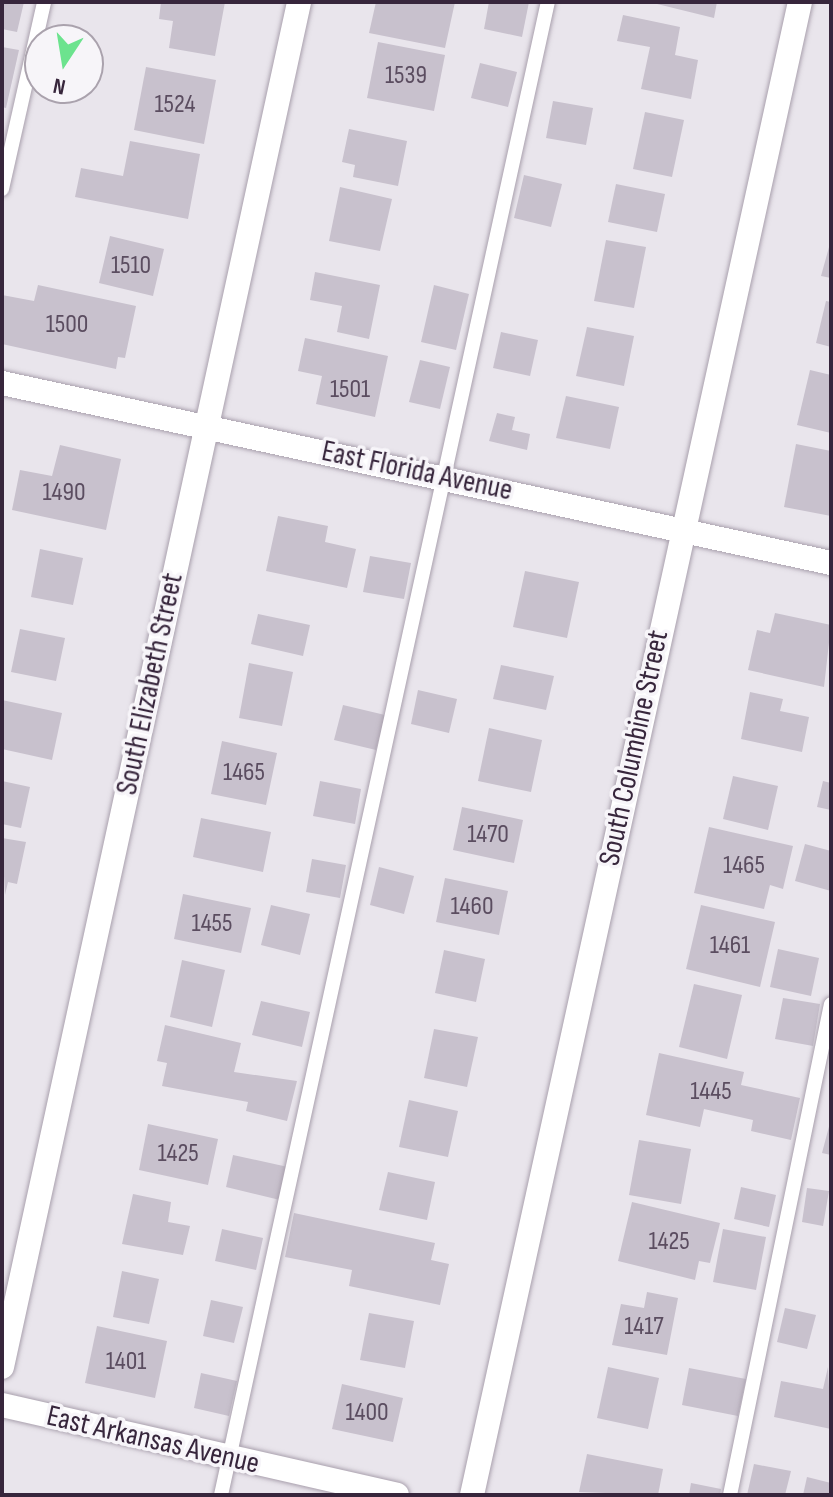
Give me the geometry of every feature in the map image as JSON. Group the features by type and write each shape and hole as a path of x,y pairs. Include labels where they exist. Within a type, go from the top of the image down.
{"street":[{"name":"South Elizabeth Street","path":"2,1367 299,2"},
{"name":"South Columbine Street","path":"472,1495 682,527 800,2"},
{"name":"East Florida Avenue","path":"2,383 682,527 831,563"},
{"name":"East Arkansas Avenue","path":"2,1405 397,1495"}],"lane":[{"path":"2,189 44,2"},
{"path":"221,1495 548,2"},
{"path":"730,1495 831,1004"}],"building":[{"path":"2,2 24,2 17,32 2,29"},
{"path":"161,2 225,2 215,56 169,48 173,21 159,19"},
{"path":"376,2 455,2 445,48 369,33"},
{"path":"489,2 529,2 522,37 484,29"},
{"path":"649,2 717,2 714,18"},
{"path":"623,15 680,27 675,55 698,60 691,99 641,89 650,47 617,41"},
{"path":"378,42 445,55 434,111 367,98"},
{"path":"2,47 19,50 6,108 2,107"},
{"path":"480,63 517,72 508,107 471,98"},
{"path":"146,67 216,80 204,144 134,130"},
{"path":"553,101 593,108 586,145 546,138"},
{"path":"645,112 684,120 672,177 633,169"},
{"path":"349,129 407,141 398,186 353,177 355,165 342,162"},
{"path":"130,141 200,154 188,219 75,197 81,168 123,176"},
{"path":"524,175 562,184 551,227 514,218"},
{"path":"616,184 665,194 657,232 608,222"},
{"path":"340,187 392,199 380,251 329,241"},
{"path":"110,236 164,249 153,296 99,283"},
{"path":"606,240 646,247 634,308 594,301"},
{"path":"831,240 831,278 821,276"},
{"path":"315,272 380,285 369,339 337,332 342,306 310,300"},
{"path":"38,285 136,306 125,358 118,357 116,369 2,344 2,295 34,301"},
{"path":"434,285 469,294 456,350 421,342"},
{"path":"826,301 831,302 831,347 816,343"},
{"path":"587,327 634,336 624,386 576,376"},
{"path":"501,332 538,340 530,376 493,368"},
{"path":"305,338 388,356 375,417 316,404 322,376 298,371"},
{"path":"420,360 450,367 440,409 409,402"},
{"path":"810,370 831,375 831,433 797,425"},
{"path":"566,396 619,407 610,449 556,438"},
{"path":"497,413 515,417 512,430 530,434 527,450 489,441"},
{"path":"796,444 831,451 831,516 784,507"},
{"path":"60,445 121,459 106,530 12,510 20,470 52,476"},
{"path":"278,516 328,526 325,542 356,549 347,588 266,571"},
{"path":"40,549 83,558 73,605 31,597"},
{"path":"370,556 411,563 404,599 363,592"},
{"path":"525,571 579,582 567,638 513,627"},
{"path":"775,613 831,625 824,687 748,670 757,630 770,633"},
{"path":"258,614 310,625 303,656 251,644"},
{"path":"20,629 65,638 56,681 11,672"},
{"path":"249,663 293,672 282,726 239,718"},
{"path":"501,665 554,676 546,710 493,699"},
{"path":"418,690 457,699 449,733 411,724"},
{"path":"750,692 783,699 780,711 809,717 802,752 741,739"},
{"path":"2,700 62,713 52,760 2,749"},
{"path":"343,705 385,715 376,750 334,740"},
{"path":"489,728 542,740 531,792 478,781"},
{"path":"222,741 277,753 266,805 211,794"},
{"path":"733,776 778,786 768,830 723,819"},
{"path":"2,781 30,787 21,828 2,824"},
{"path":"320,781 361,789 355,824 313,816"},
{"path":"823,781 831,783 831,810 817,807"},
{"path":"462,807 523,820 514,863 453,850"},
{"path":"201,818 271,832 263,872 193,857"},
{"path":"709,827 793,846 783,889 770,885 764,909 694,893"},
{"path":"2,838 26,842 17,884 8,882 5,895"},
{"path":"805,844 831,851 831,891 795,881"},
{"path":"312,859 346,865 340,898 306,892"},
{"path":"379,867 414,876 404,914 370,905"},
{"path":"445,878 508,891 499,935 436,922"},
{"path":"183,894 251,908 241,953 174,939"},
{"path":"271,905 310,914 300,955 261,945"},
{"path":"701,905 775,922 760,987 686,969"},
{"path":"778,949 819,958 811,996 770,987"},
{"path":"444,950 485,959 476,1002 435,993"},
{"path":"182,960 225,970 212,1027 170,1017"},
{"path":"694,984 742,995 727,1059 679,1047"},
{"path":"783,998 820,1004 813,1046 775,1039"},
{"path":"261,1001 310,1012 302,1047 252,1035"},
{"path":"165,1025 241,1043 234,1072 297,1081 287,1121 246,1111 248,1102 162,1086 167,1063 157,1061"},
{"path":"434,1029 478,1037 467,1087 424,1078"},
{"path":"659,1053 744,1072 741,1085 800,1098 791,1140 751,1131 753,1120 704,1109 700,1127 646,1115"},
{"path":"409,1100 458,1111 448,1157 399,1147"},
{"path":"831,1119 831,1155 822,1153"},
{"path":"148,1124 218,1139 208,1185 139,1170"},
{"path":"639,1140 691,1149 681,1204 629,1195"},
{"path":"233,1155 288,1167 280,1200 226,1187"},
{"path":"388,1172 435,1182 427,1220 379,1210"},
{"path":"741,1187 776,1195 769,1227 734,1219"},
{"path":"807,1188 829,1191 823,1226 802,1222"},
{"path":"133,1194 171,1202 168,1222 190,1226 183,1255 122,1244"},
{"path":"632,1202 720,1223 710,1263 699,1261 695,1280 618,1261"},
{"path":"294,1213 435,1243 431,1260 449,1264 440,1305 349,1286 352,1270 285,1257"},
{"path":"222,1229 263,1238 256,1270 215,1261"},
{"path":"723,1229 766,1237 756,1290 713,1282"},
{"path":"122,1271 159,1279 149,1324 113,1317"},
{"path":"647,1292 678,1298 667,1355 612,1345 621,1304 644,1308"},
{"path":"211,1300 243,1307 234,1343 203,1336"},
{"path":"785,1308 816,1315 807,1349 777,1342"},
{"path":"369,1313 414,1321 405,1368 360,1360"},
{"path":"97,1326 167,1341 155,1398 85,1383"},
{"path":"608,1367 659,1378 648,1429 597,1418"},
{"path":"828,1367 831,1429 774,1417 781,1381 823,1389"},
{"path":"689,1368 746,1379 738,1416 682,1405"},
{"path":"201,1373 237,1381 229,1416 194,1408"},
{"path":"342,1384 403,1398 393,1442 332,1429"},
{"path":"587,1454 663,1469 658,1495 579,1492"},
{"path":"754,1464 791,1471 785,1495 747,1495"},
{"path":"807,1477 831,1483 831,1495 803,1495"},
{"path":"691,1483 721,1489 720,1495 689,1495"}]}
